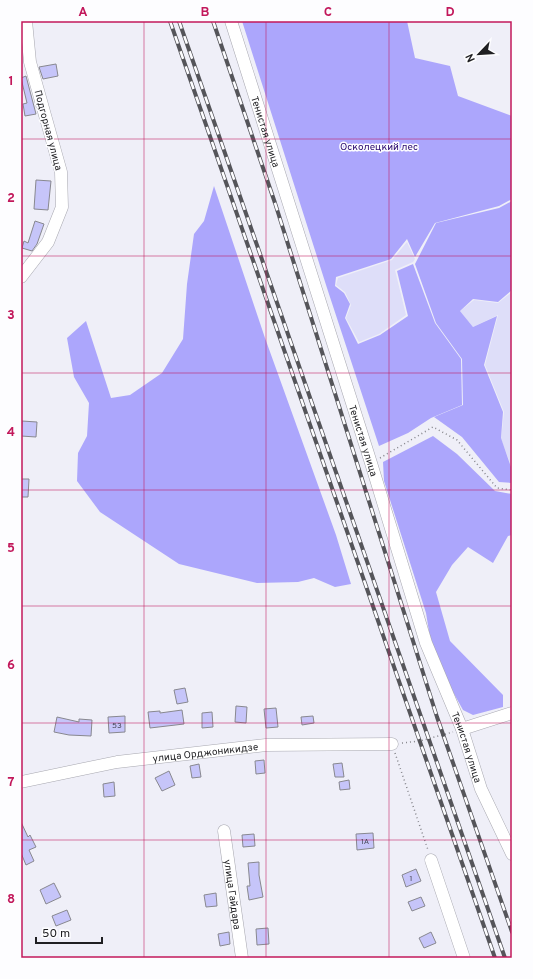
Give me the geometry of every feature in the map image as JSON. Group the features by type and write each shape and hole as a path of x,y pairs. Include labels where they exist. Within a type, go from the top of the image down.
{"street":[{"name":"Подгорная улица","path":"21,277 48,242 62,207 61,172 30,62 26,21"},
{"name":"Тенистая улица","path":"231,21 371,463 426,643 462,729 481,789 512,854"},
{"path":"462,729 512,713"},
{"name":"улица Орджоникидзе","path":"21,782 117,762 266,746 392,744"},
{"name":"улица Гайдара","path":"224,831 242,958"},
{"path":"431,860 464,958"}],"path":[{"path":"371,463 433,427 457,440 497,488 512,490"},
{"path":"431,860 392,744 420,741 462,729"}],"shaded area":[{"path":"407,242 415,259 413,262 395,270 406,315 379,334 359,342 346,318 351,305 345,292 336,285 338,278 392,260"},
{"path":"512,292 512,468 501,439 504,412 485,365 498,315 473,327 460,311 474,300 498,303"}],"green space":[{"name":"Осколецкий лес","path":"242,21 407,21 415,58 450,66 458,96 512,116 512,199 499,206 435,223 415,257 407,239 391,259 336,277 335,286 344,293 350,304 345,318 358,344 380,335 408,316 397,271 413,264 435,323 461,359 462,405 431,418 408,433 379,446 327,288"},
{"path":"214,186 265,338 336,535 351,584 335,587 314,578 298,582 257,583 179,564 100,512 77,481 78,453 87,436 89,403 74,377 67,338 86,321 111,398 130,395 162,373 183,339 187,284 194,234 204,221"},
{"path":"512,201 512,290 498,302 473,299 460,311 473,327 497,316 484,365 503,412 501,438 512,470 512,483 499,482 462,437 434,417 463,405 462,359 436,323 415,264 436,223 499,208"},
{"path":"433,436 457,454 495,491 512,494 512,535 508,536 493,563 468,547 452,565 436,592 450,641 503,695 503,707 473,715 463,710 433,656 426,613 384,481 383,462"}],"building":[{"path":"56,64 58,76 43,79 39,67"},
{"path":"26,76 36,114 25,116 23,104 27,103 21,78"},
{"path":"36,180 51,181 48,210 34,209"},
{"path":"35,221 44,224 37,244 32,251 22,248 24,241 28,243"},
{"path":"22,421 37,422 36,437 21,436"},
{"path":"21,479 29,479 28,497 21,497"},
{"path":"185,688 188,702 177,704 174,690"},
{"path":"236,706 247,707 246,723 235,722"},
{"path":"276,708 278,727 266,728 264,709"},
{"path":"182,710 184,724 150,728 148,712 160,711 160,713"},
{"path":"212,712 213,727 202,728 202,713"},
{"path":"125,716 125,732 109,733 108,717"},
{"path":"313,716 314,723 302,725 301,717"},
{"path":"57,717 79,722 79,719 92,720 91,736 69,735 54,732"},
{"path":"264,760 265,773 256,774 255,761"},
{"path":"342,763 344,777 335,777 333,764"},
{"path":"199,764 201,777 192,778 190,766"},
{"path":"169,771 175,785 162,791 155,778"},
{"path":"349,780 350,789 340,790 339,782"},
{"path":"114,782 115,796 104,797 103,784"},
{"path":"21,822 28,837 30,835 36,847 29,850 34,861 26,865 21,853"},
{"path":"373,833 374,848 357,850 356,834"},
{"path":"254,834 255,846 243,847 242,835"},
{"path":"259,862 259,875 263,897 249,900 247,886 250,886 248,863"},
{"path":"416,869 421,881 406,887 402,875"},
{"path":"54,883 61,897 46,904 40,890"},
{"path":"216,893 217,906 206,907 204,895"},
{"path":"421,897 425,906 412,911 408,902"},
{"path":"67,910 71,920 56,926 52,916"},
{"path":"268,928 269,944 257,945 256,929"},
{"path":"229,932 230,944 220,946 218,934"},
{"path":"431,932 436,943 424,948 419,938"}],"railway":[{"path":"170,21 495,958"},
{"path":"179,21 505,958"},
{"path":"213,21 275,203 437,717 512,932"}]}
